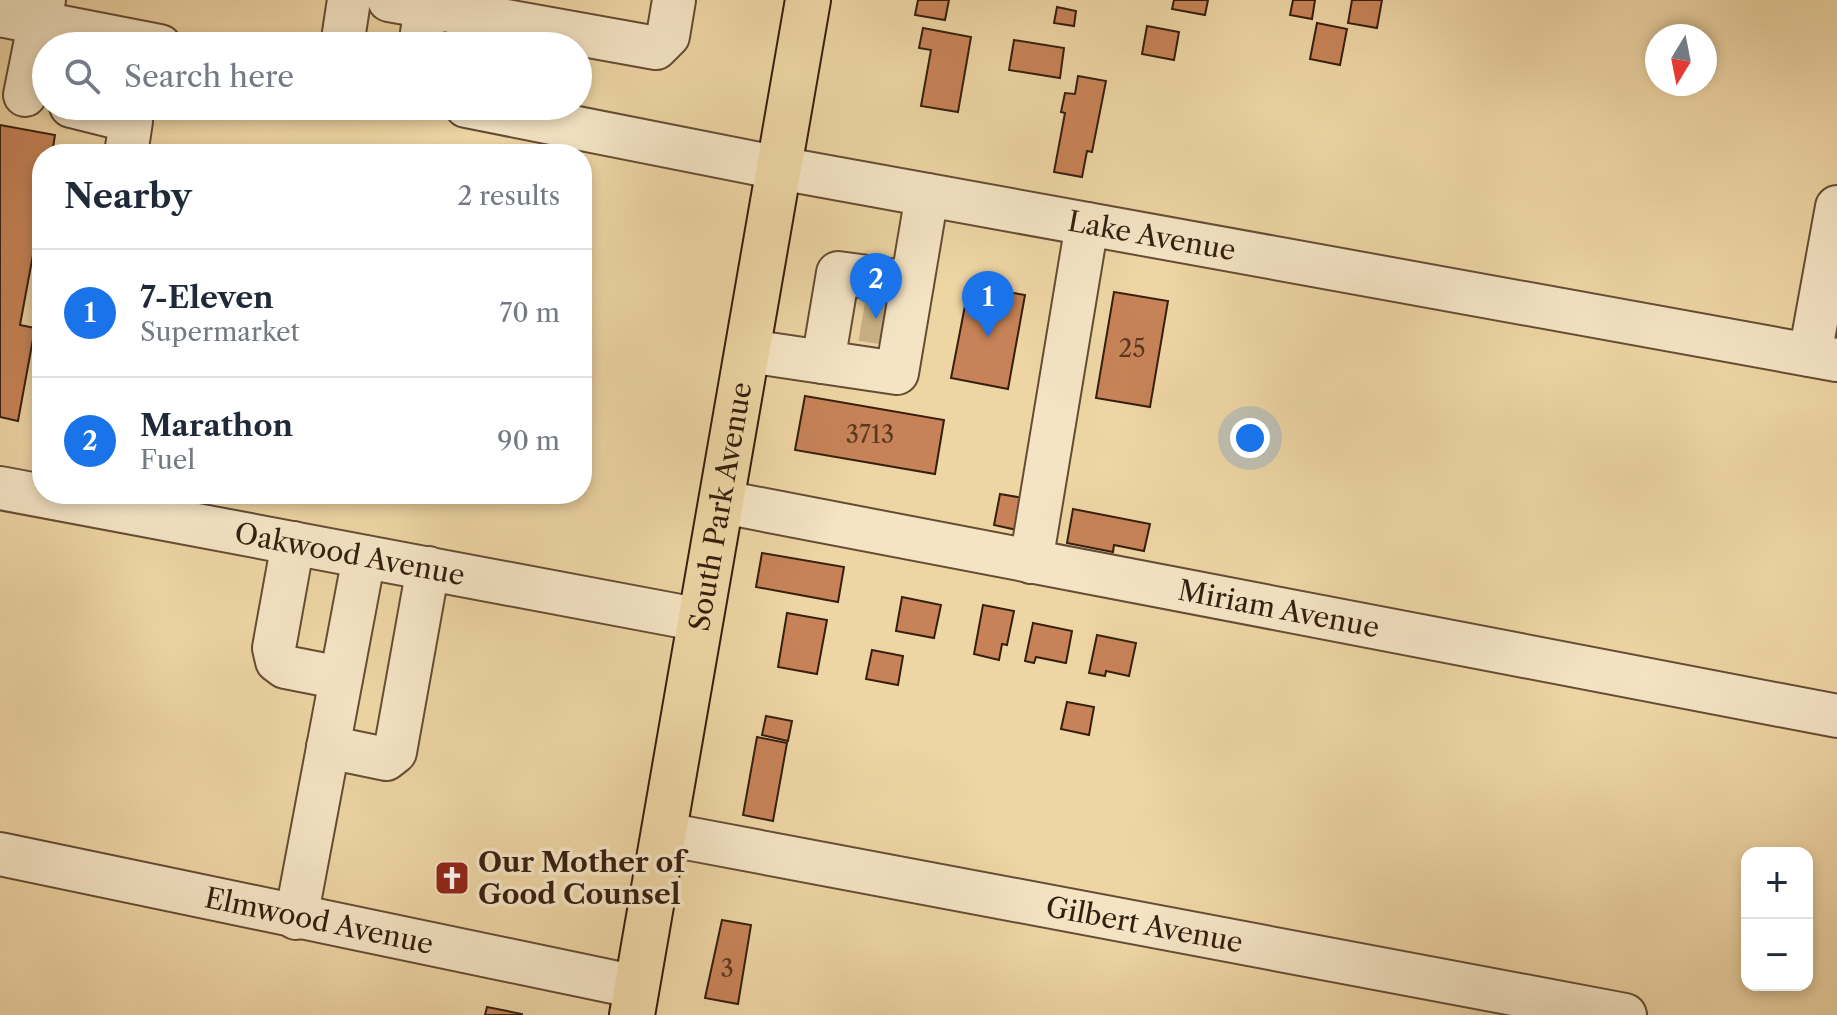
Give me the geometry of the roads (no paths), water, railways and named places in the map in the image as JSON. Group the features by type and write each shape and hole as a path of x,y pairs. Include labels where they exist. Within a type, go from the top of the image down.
{"main road":[{"name":"South Park Avenue","path":"635,1001 808,0"}],"street":[{"path":"344,32 349,0"},
{"path":"592,40 656,48 668,36 674,0"},
{"path":"24,95 28,13 104,32"},
{"path":"411,18 525,32"},
{"path":"127,120 131,121 128,144"},
{"name":"Lake Avenue","path":"537,120 779,168 1824,358"},
{"path":"823,362 873,321 912,283 927,195"},
{"path":"1824,358 1837,207"},
{"path":"1031,562 1087,224"},
{"path":"748,351 897,373 873,321 838,273 912,283"},
{"name":"Oakwood Avenue","path":"0,488 32,494"},
{"name":"Miriam Avenue","path":"723,502 1837,716"},
{"name":"Oakwood Avenue","path":"85,504 701,620"},
{"path":"293,543 274,648 277,661 285,667 341,678"},
{"path":"296,918 364,557"},
{"path":"328,747 386,759 395,752 428,568"},
{"name":"Gilbert Avenue","path":"665,834 1625,1015"},
{"name":"Elmwood Avenue","path":"0,854 296,918 635,1001"}],"tunnel":[{"path":"862,320 893,325"}],"place":[{"name":"Marathon","path":"876,319"},
{"name":"7-Eleven","path":"988,337"},
{"name":"Our Mother of Good Counsel","path":"452,878"}]}
